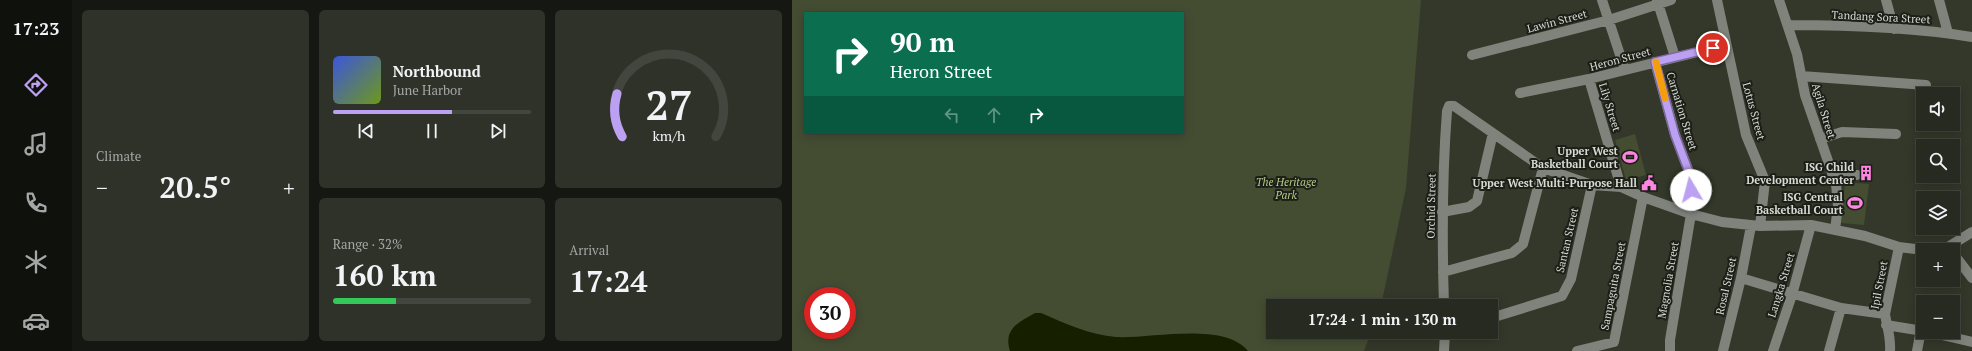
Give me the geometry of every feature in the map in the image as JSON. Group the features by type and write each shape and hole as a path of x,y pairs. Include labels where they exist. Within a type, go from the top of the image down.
{"street":[{"path":"1602,0 1625,70"},
{"name":"Lawin Street","path":"1472,56 1608,20 1657,2 1671,0"},
{"name":"Lotus Street","path":"1717,0 1746,135 1765,181 1755,226"},
{"name":"Agila Street","path":"1779,0 1797,54 1805,95 1836,184 1838,206 1835,230"},
{"path":"1886,0 1894,29"},
{"path":"1940,0 1948,33"},
{"path":"1657,2 1674,58"},
{"name":"Tandang Sora Street","path":"1788,25 1894,29 1948,33 1972,37"},
{"name":"Heron Street","path":"1520,92 1589,79 1726,45"},
{"name":"Carnation Street","path":"1655,62 1675,135 1692,180 1691,214"},
{"path":"1801,76 1926,85"},
{"name":"Lily Street","path":"1589,79 1622,187"},
{"name":"Orchid Street","path":"1444,299 1442,212 1444,150 1447,111 1449,106 1454,106 1493,133"},
{"path":"1820,139 1842,132 1896,134"},
{"path":"1442,212 1469,207 1477,201 1493,133 1543,168 1592,185 1622,187 1643,197 1691,214 1722,222 1755,226 1811,225 1865,236 1899,247 1916,249"},
{"path":"1443,272 1512,253 1523,244 1543,168"},
{"path":"1832,174 1857,175"},
{"name":"Santan Street","path":"1498,316 1562,296 1571,279 1592,185"},
{"name":"Sampaguita Street","path":"1577,351 1614,342 1643,197"},
{"name":"Magnolia Street","path":"1670,351 1670,340 1691,214"},
{"name":"Langka Street","path":"1773,351 1792,295 1811,225"},
{"name":"Rosal Street","path":"1723,351 1755,226"},
{"path":"1959,243 1972,232"},
{"name":"Ipil Street","path":"1890,351 1891,335 1886,325 1885,314 1899,247"},
{"path":"1960,262 1972,278"},
{"path":"1741,278 1792,295 1841,308 1885,314"},
{"path":"1829,351 1841,308"},
{"path":"1886,325 1916,330"},
{"path":"1444,351 1445,339"},
{"path":"1917,351 1921,339"},
{"path":"1959,339 1972,342"}],"green space":[{"name":"The Heritage Park","path":"792,0 1421,0 1406,188 1382,299 1266,299 1266,339 1368,339 1364,351 792,351"},
{"name":"Upper West Basketball Court","path":"1635,134 1646,175 1626,180 1615,140"},
{"name":"ISG Central Basketball Court","path":"1845,182 1869,184 1864,225 1841,223"}],"shaded area":[{"path":"1035,313 1041,313 1077,328 1106,336 1130,337 1166,334 1205,334 1222,336 1237,342 1248,351 1010,351 1008,343 1009,337 1014,327"}],"slow traffic":[{"path":"1656,62 1665,98"}],"place":[{"name":"Upper West Basketball Court","path":"1630,157"},
{"name":"ISG Child Development Center","path":"1866,173"},
{"name":"Upper West Multi-Purpose Hall","path":"1649,183"},
{"name":"ISG Central Basketball Court","path":"1855,203"}],"route":[{"path":"1691,190 1692,180 1675,135 1655,62 1713,48"}]}
